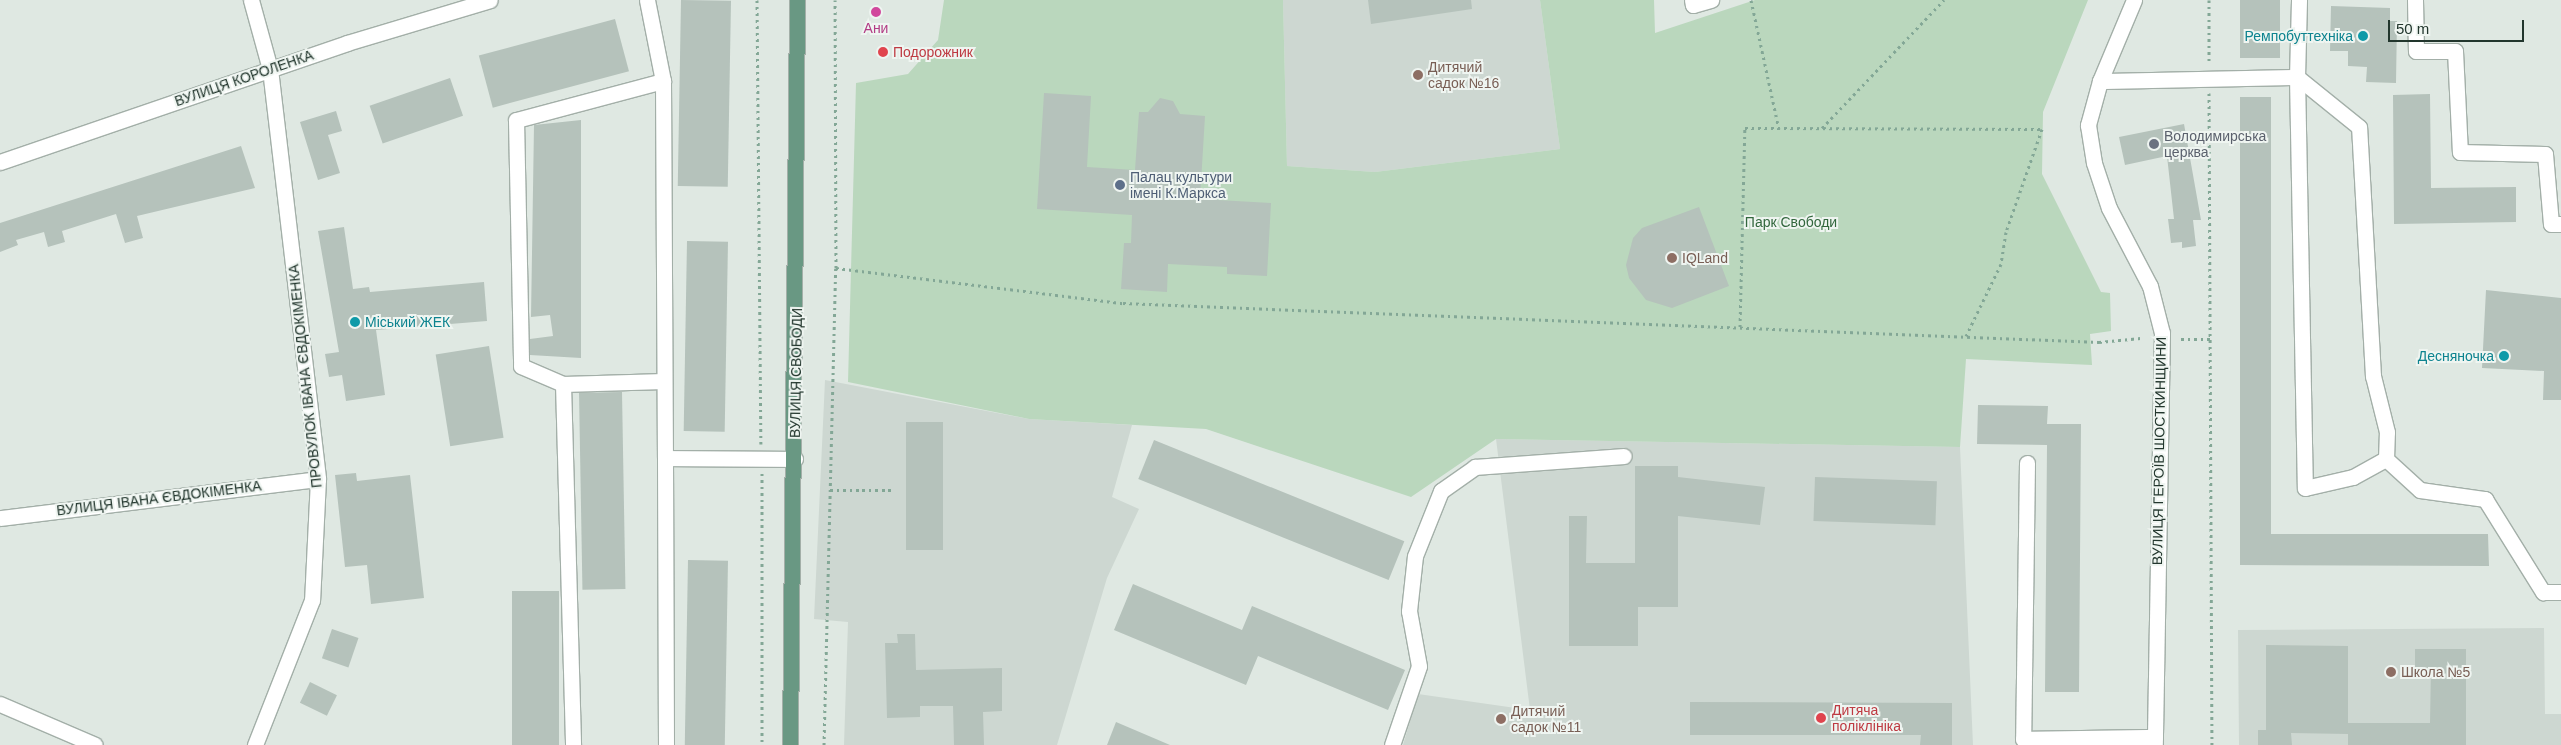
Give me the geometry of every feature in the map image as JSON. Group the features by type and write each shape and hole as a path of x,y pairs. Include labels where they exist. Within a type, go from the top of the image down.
{"main road":[{"name":"ВУЛИЦЯ СВОБОДИ","path":"790,745 795,459 797,0"}],"street":[{"name":"ПРОВУЛОК ІВАНА ЄВДОКІМЕНКА","path":"251,0 270,69 318,479 312,600 256,745"},
{"name":"ВУЛИЦЯ КОРОЛЕНКА","path":"0,162 270,69 490,0"},
{"path":"647,0 663,81 666,745"},
{"path":"1692,0 1693,5 1711,0"},
{"name":"ВУЛИЦЯ ГЕРОЇВ ШОСТКИНЩИНИ","path":"2134,0 2100,81 2088,125 2094,163 2109,208 2150,286 2162,333 2155,741"},
{"path":"2299,0 2297,77 2305,488 2354,477 2386,459"},
{"path":"2415,0 2416,51 2455,51 2460,152 2545,154 2551,224 2561,224"},
{"path":"2100,81 2209,81 2297,77 2359,126 2373,376 2388,432 2386,459"},
{"path":"663,81 516,120 521,366 563,384 664,381"},
{"path":"563,384 573,745"},
{"path":"1392,745 1418,666 1410,611 1415,556 1441,491 1475,467 1624,456"},
{"path":"665,458 795,459"},
{"path":"2386,459 2420,490 2485,499 2543,592 2561,592"},
{"path":"2027,463 2023,739 2155,741"},
{"name":"ВУЛИЦЯ ІВАНА ЄВДОКІМЕНКА","path":"0,518 318,479"},
{"path":"0,704 96,745"}],"path":[{"path":"757,0 762,459 762,745"},
{"path":"824,745 836,268 834,0"},
{"path":"1751,0 1779,129"},
{"path":"1821,129 1944,0"},
{"path":"2209,0 2212,745"},
{"path":"1740,327 1745,128 2042,129 2015,204 2001,264 1966,336"},
{"path":"836,268 1123,303 2099,342 2141,338"},
{"path":"2181,339 2210,339"},
{"path":"830,490 892,490"}],"shaded area":[{"name":"Дитячий садок №16","path":"1283,0 1540,0 1560,149 1375,172 1287,166"},
{"path":"825,380 1029,419 1132,425 1112,497 1139,509 1107,578 1057,745 844,745 848,622 814,619"},
{"path":"1496,439 1960,447 1973,745 1403,745 1418,694 1530,710"},
{"name":"Школа №5","path":"2544,628 2545,714 2561,714 2561,745 2239,745 2238,630"}],"green space":[{"name":"Парк Свободи","path":"944,0 1283,0 1287,166 1375,172 1560,149 1540,0 1654,0 1655,33 1755,0 2088,0 2043,112 2042,174 2101,292 2110,293 2111,331 2090,334 2092,365 1966,359 1960,447 1496,439 1411,497 1206,429 1029,419 848,382 856,83 908,74 938,40"}],"building":[{"path":"681,0 731,1 728,187 678,186"},
{"path":"1368,0 1471,0 1472,9 1371,24"},
{"path":"2240,0 2280,0 2280,58 2240,58"},
{"name":"Ремпобуттехніка","path":"2331,6 2390,8 2390,21 2397,21 2396,83 2366,82 2367,67 2348,66 2348,51 2330,51"},
{"path":"615,19 629,71 493,108 479,55"},
{"path":"450,78 463,116 383,143 370,106"},
{"name":"Палац культури імені К.Маркса","path":"1044,93 1091,96 1087,167 1135,170 1139,112 1148,112 1160,98 1173,101 1180,114 1205,116 1200,199 1271,203 1267,276 1227,274 1227,267 1168,264 1167,292 1121,289 1124,243 1131,243 1132,215 1037,209"},
{"path":"2430,94 2431,188 2516,187 2516,222 2394,224 2393,95"},
{"path":"2240,97 2271,97 2271,534 2488,534 2489,566 2240,565"},
{"path":"336,111 342,131 328,135 340,173 318,180 300,122"},
{"path":"581,120 581,358 530,355 530,339 553,336 550,315 531,317 534,125"},
{"path":"2184,124 2201,220 2193,220 2196,246 2182,248 2182,242 2171,243 2168,219 2174,219 2167,156 2125,165 2119,137"},
{"path":"241,146 255,188 137,216 143,238 125,243 116,214 62,231 65,242 48,247 44,232 16,240 18,245 0,252 0,223"},
{"name":"IQLand","path":"1699,207 1729,286 1672,308 1646,300 1629,278 1626,265 1633,238 1642,228"},
{"path":"344,227 353,289 369,287 370,292 484,282 487,321 376,330 385,395 346,401 342,375 329,377 325,354 339,352 318,231"},
{"path":"687,241 728,242 725,432 684,431"},
{"name":"Десняночка","path":"2486,290 2561,298 2561,400 2543,400 2544,371 2482,368"},
{"path":"489,346 504,438 450,446 436,354"},
{"path":"622,392 625,589 582,590 579,393"},
{"path":"1978,405 2048,406 2047,424 2081,424 2079,692 2045,692 2047,445 1977,444"},
{"path":"906,422 943,422 943,550 906,550"},
{"path":"1154,440 1404,541 1389,580 1138,479"},
{"path":"1635,466 1678,466 1678,477 1765,487 1760,525 1678,516 1678,607 1638,607 1638,646 1569,646 1569,516 1587,516 1586,563 1635,563"},
{"path":"356,473 357,481 410,475 424,598 371,604 367,565 345,567 335,475"},
{"path":"1815,477 1937,481 1935,525 1813,521"},
{"path":"688,560 728,561 725,745 685,745"},
{"path":"1133,584 1242,630 1252,606 1405,670 1388,710 1258,656 1246,685 1114,630"},
{"path":"512,591 559,591 559,745 512,745"},
{"path":"332,629 358,638 348,667 322,658"},
{"path":"897,634 915,634 916,670 1002,668 1002,711 983,712 984,745 954,745 953,706 920,706 920,717 887,718 885,643 898,643"},
{"path":"2266,645 2348,646 2348,723 2430,723 2431,668 2415,668 2415,649 2466,649 2466,745 2348,745 2348,734 2291,733 2292,745 2258,745 2258,730 2266,730"},
{"path":"310,682 337,695 327,716 300,703"},
{"name":"Дитяча поліклініка","path":"1690,702 1952,703 1952,745 1920,745 1921,735 1690,735"},
{"path":"1116,722 1170,745 1107,745"}],"place":[{"name":"Ани","path":"876,12"},
{"name":"Ремпобуттехніка","path":"2363,36"},
{"name":"Подорожник","path":"883,52"},
{"name":"Дитячий садок №16","path":"1418,75"},
{"name":"Володимирська церква","path":"2154,144"},
{"name":"Палац культури імені К.Маркса","path":"1120,185"},
{"name":"IQLand","path":"1672,258"},
{"name":"Міський ЖЕК","path":"355,322"},
{"name":"Десняночка","path":"2504,356"},
{"name":"Школа №5","path":"2391,672"},
{"name":"Дитяча поліклініка","path":"1821,718"},
{"name":"Дитячий садок №11","path":"1501,719"}]}
